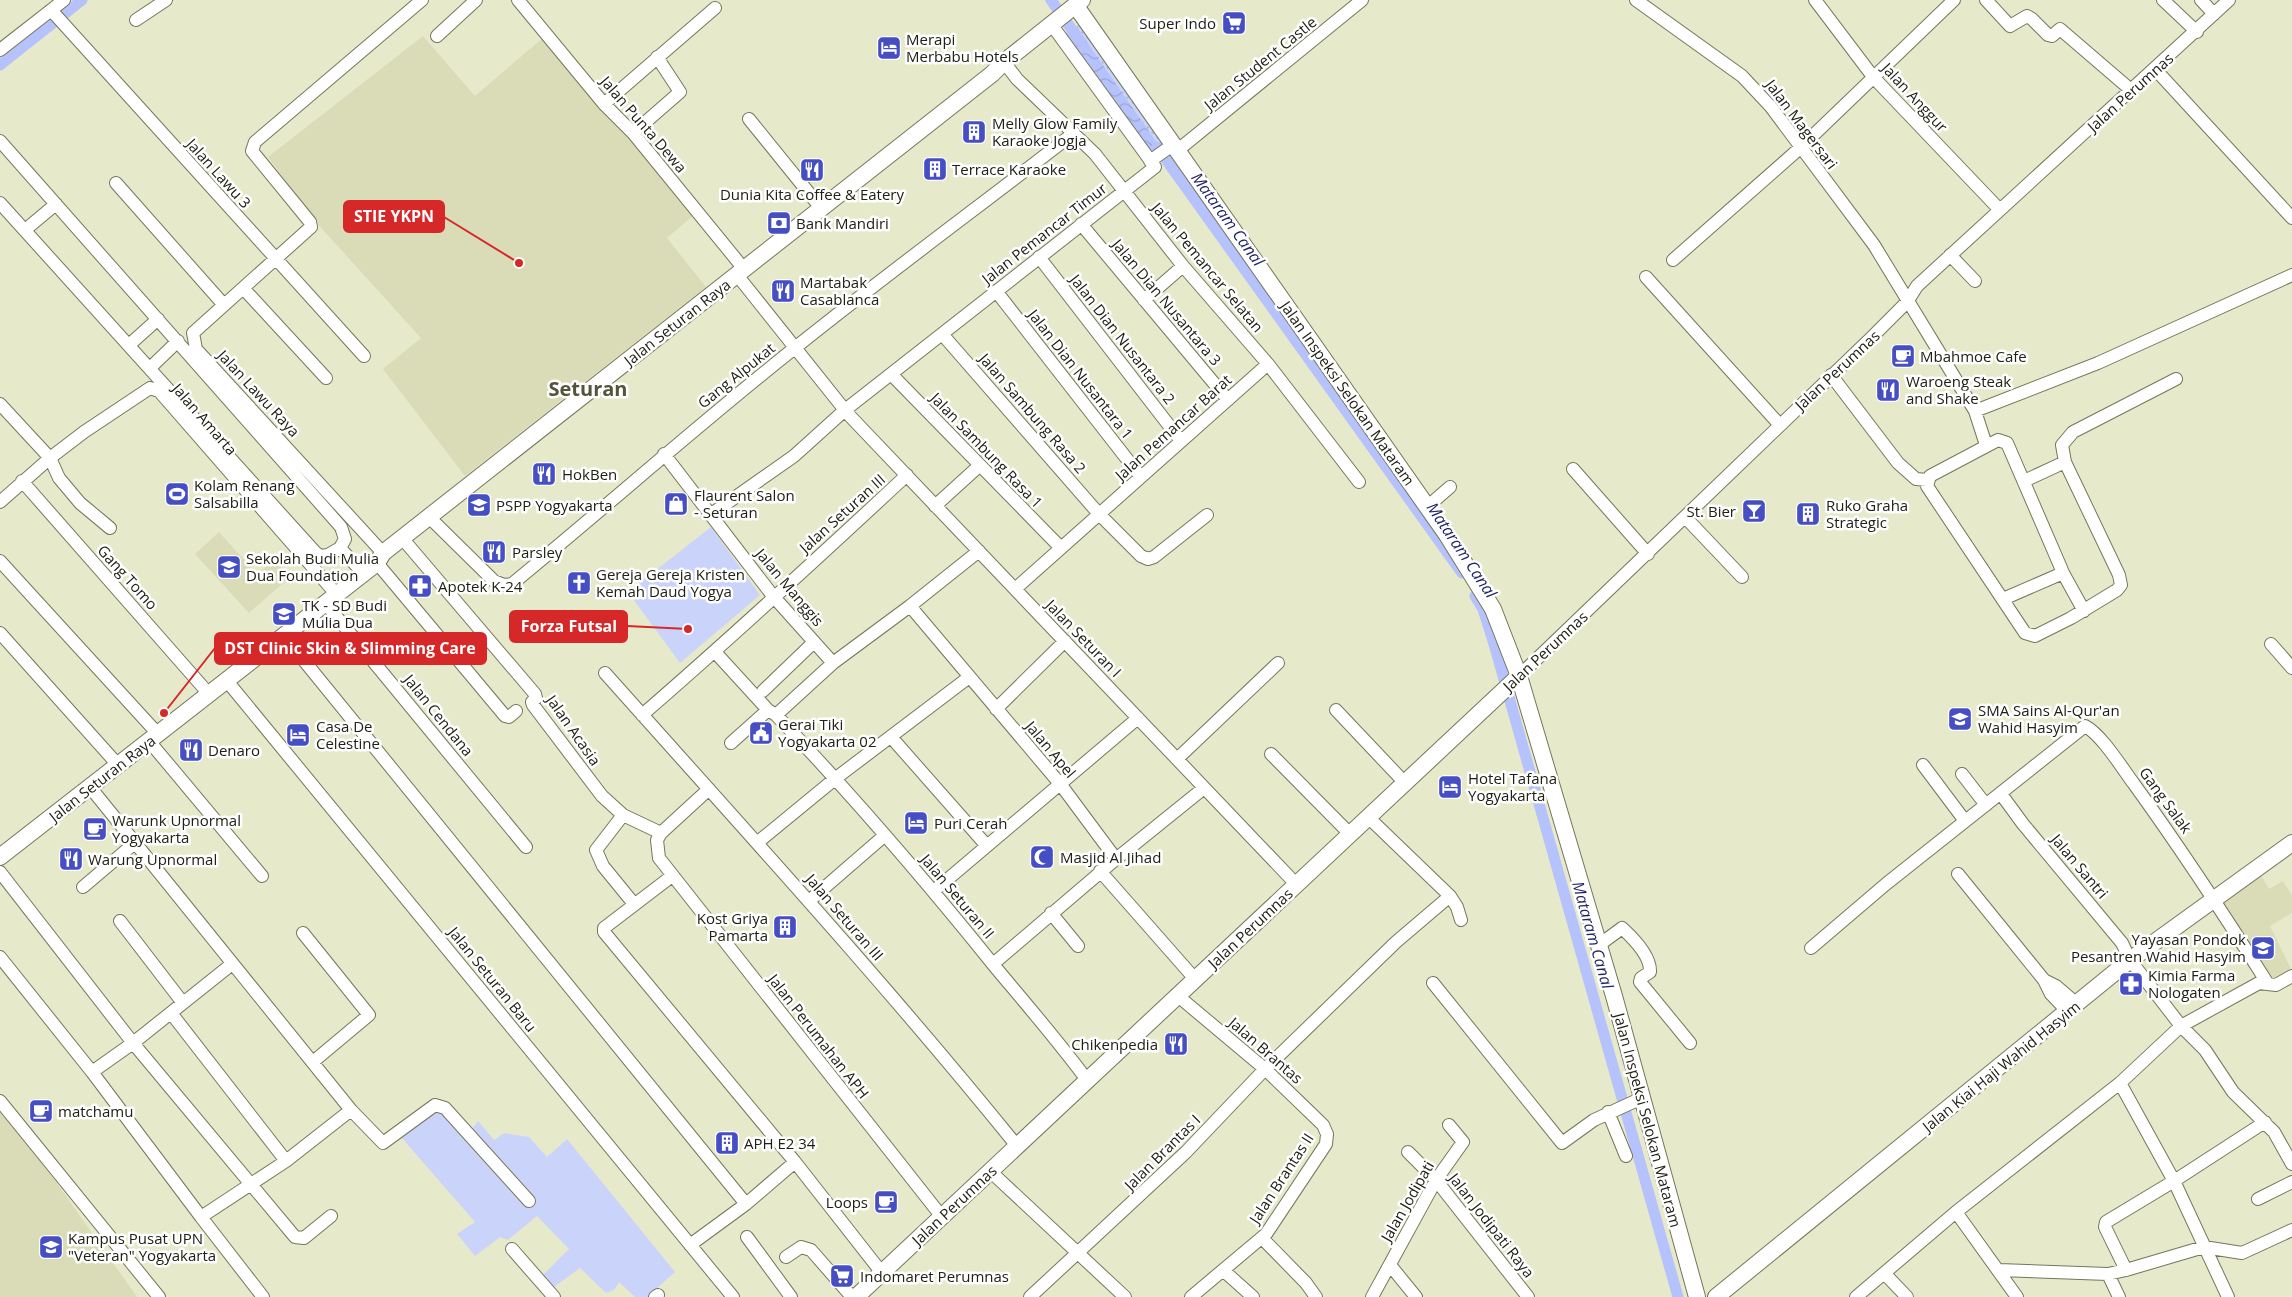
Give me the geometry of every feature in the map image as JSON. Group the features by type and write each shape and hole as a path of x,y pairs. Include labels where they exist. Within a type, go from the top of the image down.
{"main road":[{"name":"Jalan Inspeksi Selokan Mataram","path":"1076,6 1172,148 1467,564 1494,608 1514,680 1599,946 1636,1100 1697,1297"},
{"name":"Jalan Seturan Raya","path":"0,857 364,574 402,538 1055,25 1076,6"},
{"name":"Jalan Perumnas","path":"856,1297 1514,680"},
{"name":"Jalan Kiai Haji Wahid Hasyim","path":"1716,1297 2130,960 2292,844"}],"street":[{"path":"0,50 53,12 64,0"},
{"path":"136,20 166,0"},
{"name":"Jalan Lawu Raya","path":"380,558 196,349 193,333 311,226 310,222 252,151 252,146 422,0"},
{"path":"437,36 476,0"},
{"name":"Jalan Punta Dewa","path":"518,0 604,104 633,134 740,272"},
{"name":"Jalan Student Castle","path":"1172,148 1362,0"},
{"name":"Jalan Anggur","path":"1815,0 1874,78 1999,209"},
{"path":"1673,260 1800,148 1954,0"},
{"path":"1986,0 2010,26 2027,16 2032,18 2048,35 2052,36 2060,28 2131,90"},
{"path":"2163,0 2197,32"},
{"path":"2201,0 2214,14"},
{"name":"Jalan Perumnas","path":"1514,680 1648,554 1779,424 1907,302 1917,286 1999,209 2197,32 2229,0"},
{"name":"Jalan Magersari","path":"1643,2 1742,76 1771,107 1874,245 1907,302 1975,410 1986,445"},
{"path":"604,104 715,8"},
{"name":"Jalan Lawu 3","path":"53,12 364,356"},
{"path":"1055,25 1155,167 1124,190"},
{"path":"633,134 680,92 657,57"},
{"name":"Jalan Pemancar Timur","path":"710,516 794,456 891,374 1124,190 1095,154 1017,79 1004,64"},
{"path":"2156,69 2292,218"},
{"path":"749,119 821,208"},
{"name":"Gang Alpukat","path":"429,517 494,581 504,585 512,584 578,530 664,454 795,347 1074,133"},
{"path":"0,141 178,340 341,527 345,539 340,548 328,555 320,556 315,552 151,368 0,203"},
{"path":"1151,160 1172,148"},
{"path":"116,183 224,305"},
{"name":"Jalan Pemancar Selatan","path":"1124,190 1183,266 1268,364 1359,482"},
{"path":"25,230 56,204"},
{"name":"Jalan Dian Nusantara 3","path":"1081,224 1228,400"},
{"path":"1950,255 1975,281"},
{"name":"Jalan Dian Nusantara 2","path":"1039,257 1182,441"},
{"path":"1144,300 1183,266"},
{"path":"740,272 795,347 847,412"},
{"path":"1975,410 2098,363 2292,275"},
{"path":"1646,277 1779,424"},
{"path":"243,288 326,378"},
{"name":"Jalan Dian Nusantara 1","path":"996,292 1141,477"},
{"path":"129,345 158,319"},
{"name":"Jalan Sambung Rasa 2","path":"942,334 1099,514"},
{"path":"151,368 178,340"},
{"name":"Jalan Pemancar Barat","path":"1015,589 1268,364"},
{"name":"Jalan Sambung Rasa 1","path":"891,374 1061,548"},
{"path":"1831,375 1898,463 1916,479 1927,480"},
{"path":"1927,480 1928,486 2003,599 2015,621 2025,633 2032,637 2084,610 2117,590 2121,583 2084,498 2065,462 2062,445 2073,432 2176,379"},
{"name":"Jalan Amarta","path":"2,495 22,482 50,458 150,388 159,391 332,599"},
{"path":"0,404 50,458 64,484 91,513 110,528"},
{"name":"Jalan Seturan I","path":"847,412 1296,884"},
{"path":"1927,480 1930,476 1986,445 1998,440 2007,443 2063,573 2084,610"},
{"name":"Jalan Manggis","path":"664,454 710,516 774,596 833,663"},
{"path":"2024,481 2065,462"},
{"path":"935,506 979,466"},
{"path":"1573,469 1648,554"},
{"name":"Jalan Seturan III","path":"642,715 716,652 774,596 907,475"},
{"name":"Gang Tomo","path":"22,482 209,694"},
{"path":"1427,507 1450,487"},
{"path":"1099,514 1141,556 1148,559 1154,557 1207,515"},
{"path":"1685,517 1742,576"},
{"name":"Jalan Acasia","path":"402,538 536,694 536,698 532,702 533,705 602,796 623,815 661,833"},
{"path":"340,548 364,574"},
{"path":"731,743 979,551"},
{"path":"380,558 505,716 509,717 516,712"},
{"path":"0,561 153,738 262,876"},
{"path":"2003,599 2063,573"},
{"name":"Jalan Cendana","path":"332,599 526,847"},
{"name":"Jalan Apel","path":"910,606 968,678 1061,785 1116,859"},
{"path":"0,633 118,765"},
{"path":"284,636 746,1204"},
{"path":"996,708 1065,641"},
{"path":"763,691 814,642"},
{"path":"2271,644 2292,668"},
{"name":"Jalan Seturan II","path":"716,652 772,713 836,778 884,836 935,890 1087,1080"},
{"path":"1177,759 1278,663"},
{"name":"Jalan Seturan III","path":"605,673 758,842 899,1003 1017,1146"},
{"path":"758,842 836,778 968,678"},
{"name":"Jalan Seturan Baru","path":"227,681 733,1297"},
{"path":"1336,710 1405,783"},
{"path":"935,890 1138,718"},
{"name":"Gang Salak","path":"2001,794 2085,726 2098,737 2124,770 2214,900 2268,984"},
{"path":"891,737 987,846"},
{"path":"1271,754 1350,834"},
{"path":"1923,765 1965,821"},
{"path":"1962,774 1986,805"},
{"path":"90,787 232,964 314,1061 351,1110 383,1143 436,1105 445,1108 530,1200"},
{"path":"993,964 1100,871 1204,788"},
{"path":"661,833 709,789"},
{"path":"1811,948 1879,889 2001,794"},
{"name":"Jalan Santri","path":"2001,794 2023,824 2122,943 2130,960 2181,1026 2205,1050 2242,1102 2265,1122 2278,1139 2292,1164"},
{"path":"623,815 596,850 603,866 634,904"},
{"path":"1368,817 1450,896 1461,920"},
{"name":"Jalan Perumahan APH","path":"661,833 657,840 659,858 672,876 942,1217"},
{"path":"809,901 884,836"},
{"path":"83,887 136,842"},
{"path":"1100,871 1195,979"},
{"path":"0,872 133,1043 250,1186 298,1239 304,1238 331,1216"},
{"path":"1958,874 2044,980 2051,994 2072,1008"},
{"path":"672,876 604,928 606,936 795,1162 882,1273"},
{"name":"Jalan Brantas I","path":"1030,1297 1186,1152 1265,1069 1396,942 1450,896"},
{"path":"1051,914 1078,946"},
{"path":"120,921 183,1003"},
{"path":"1599,946 1622,928 1635,941 1650,966 1650,972 1641,978 1640,982 1690,1043"},
{"path":"303,933 369,1014 314,1061"},
{"path":"0,957 92,1072 263,1297"},
{"path":"92,1072 133,1043 232,964"},
{"path":"1856,1297 1956,1212 2120,1083 2181,1026 2259,983 2276,985 2292,976"},
{"path":"1433,983 1562,1143 1611,1111 1636,1100"},
{"name":"Jalan Brantas","path":"1178,996 1265,1069 1323,1125 1327,1134"},
{"path":"171,1013 286,1161"},
{"path":"2120,1083 2174,1182 2204,1247 2216,1266 2228,1297"},
{"path":"0,1101 159,1297"},
{"path":"201,1217 286,1161 351,1110"},
{"path":"1611,1111 1626,1156"},
{"path":"2126,1270 2105,1227 2106,1222 2174,1182 2265,1122"},
{"name":"Jalan Jodipati","path":"1372,1297 1436,1180 1463,1142 1449,1125"},
{"name":"Jalan Brantas II","path":"1191,1297 1262,1238 1326,1144 1327,1134"},
{"name":"Jalan Jodipati Raya","path":"1408,1152 1436,1180 1528,1297"},
{"path":"690,1245 746,1204 795,1162"},
{"path":"990,1172 1125,1297"},
{"path":"2258,1199 2292,1182"},
{"path":"1956,1212 2017,1297"},
{"path":"1999,1270 2108,1274 2204,1247 2242,1253 2292,1230"},
{"path":"746,1237 791,1297"},
{"path":"1262,1238 1306,1283 1316,1297"},
{"path":"786,1257 801,1247 811,1250 852,1297"},
{"path":"512,1249 554,1297"},
{"path":"1390,1265 1416,1297"},
{"path":"1224,1271 1253,1297"},
{"path":"1885,1274 1908,1297"},
{"path":"2108,1274 2119,1297"}],"shaded area":[{"path":"1080,23 1166,143 1160,147 1076,26"},
{"path":"423,36 475,96 544,37 694,215 667,238 706,287 465,476 383,369 421,338 314,220 268,157"},
{"path":"711,527 760,595 680,663 628,592"},
{"name":"Sekolah Budi Mulia Dua Foundation","path":"219,532 257,574 274,560 290,577 249,613 195,554"},
{"name":"Yayasan Pondok Pesantren Wahid Hasyim","path":"2260,874 2269,889 2283,881 2292,895 2292,913 2270,926 2291,969 2267,982 2216,900"},
{"name":"Kampus Pusat UPN \"Veteran\" Yogyakarta","path":"0,1105 66,1196 137,1297 0,1297"},
{"path":"438,1109 489,1148 472,1129 478,1121 494,1140 504,1133 529,1137 547,1157 567,1139 675,1272 647,1297 635,1297 619,1282 614,1290 606,1293 580,1268 554,1287 543,1275 569,1249 537,1216 508,1240 500,1237 475,1256 457,1234 475,1222 400,1136"}],"water":[{"path":"1045,0 1057,0 1063,8 1054,13"},
{"path":"1076,26 1160,147 1152,153 1066,33"}],"waterway":[{"name":"Mataram Canal","path":"0,65 82,0"},
{"name":"Mataram Canal","path":"1051,0 1080,41"},
{"name":"Mataram Canal","path":"1157,147 1462,573"},
{"name":"Mataram Canal","path":"1475,596 1483,609 1494,644 1678,1297"}],"place":[{"name":"Super Indo","path":"1234,23"},
{"name":"Merapi Merbabu Hotels","path":"889,48"},
{"name":"Melly Glow Family Karaoke Jogja","path":"974,132"},
{"name":"Terrace Karaoke","path":"935,169"},
{"name":"Dunia Kita Coffee & Eatery","path":"812,170"},
{"name":"Bank Mandiri","path":"779,223"},
{"name":"STIE YKPN","path":"519,263"},
{"name":"Martabak Casablanca","path":"783,291"},
{"name":"Mbahmoe Cafe","path":"1903,356"},
{"name":"Waroeng Steak and Shake","path":"1888,390"},
{"name":"HokBen","path":"544,474"},
{"name":"Kolam Renang Salsabilla","path":"177,494"},
{"name":"Flaurent Salon - Seturan","path":"676,504"},
{"name":"PSPP Yogyakarta","path":"479,505"},
{"name":"St. Bier","path":"1754,511"},
{"name":"Ruko Graha Strategic","path":"1808,514"},
{"name":"Parsley","path":"494,552"},
{"name":"Sekolah Budi Mulia Dua Foundation","path":"229,567"},
{"name":"Gereja Gereja Kristen Kemah Daud Yogya","path":"579,583"},
{"name":"Apotek K-24","path":"420,586"},
{"name":"TK - SD Budi Mulia Dua","path":"284,614"},
{"name":"Forza Futsal","path":"688,629"},
{"name":"DST Clinic Skin & Slimming Care","path":"164,713"},
{"name":"SMA Sains Al-Qur'an Wahid Hasyim","path":"1960,719"},
{"name":"Gerai Tiki Yogyakarta 02","path":"761,733"},
{"name":"Casa De Celestine","path":"298,735"},
{"name":"Denaro","path":"191,750"},
{"name":"Hotel Tafana Yogyakarta","path":"1450,787"},
{"name":"Puri Cerah","path":"916,823"},
{"name":"Warunk Upnormal Yogyakarta","path":"95,829"},
{"name":"Masjid Al Jihad","path":"1042,857"},
{"name":"Warung Upnormal","path":"71,859"},
{"name":"Kost Griya Pamarta","path":"785,927"},
{"name":"Yayasan Pondok Pesantren Wahid Hasyim","path":"2263,948"},
{"name":"Kimia Farma Nologaten","path":"2131,984"},
{"name":"Chikenpedia","path":"1176,1044"},
{"name":"matchamu","path":"41,1111"},
{"name":"APH E2 34","path":"727,1143"},
{"name":"Loops","path":"886,1202"},
{"name":"Kampus Pusat UPN \"Veteran\" Yogyakarta","path":"51,1247"},
{"name":"Indomaret Perumnas","path":"842,1276"}],"district":[{"name":"Seturan","path":"588,388"}]}
